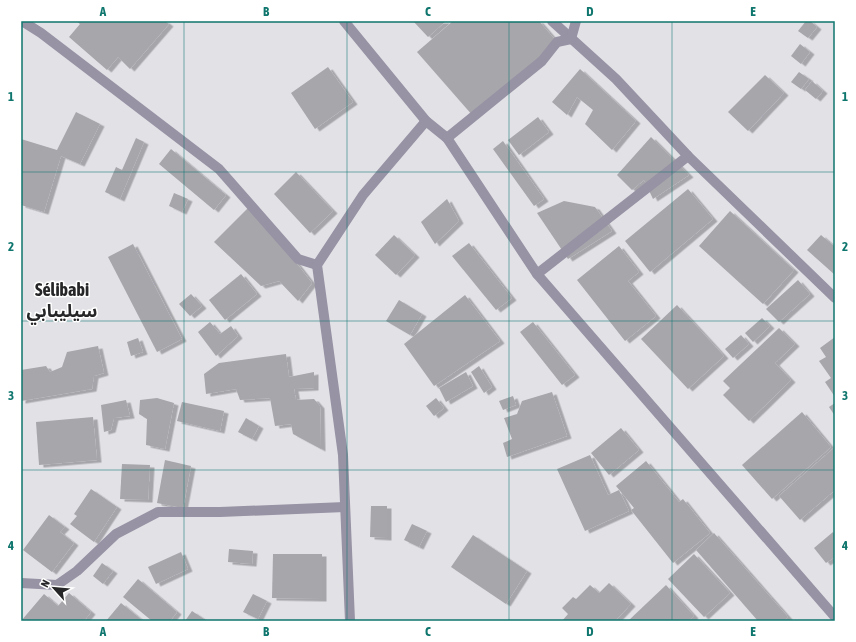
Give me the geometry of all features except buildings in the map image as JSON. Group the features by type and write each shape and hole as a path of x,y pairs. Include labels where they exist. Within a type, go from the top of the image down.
{"street":[{"path":"22,21 41,33 219,169 298,259 317,265"},
{"path":"344,21 426,122 447,138 537,274 835,617"},
{"path":"552,21 616,80 688,156 835,298"},
{"path":"571,39 576,21"},
{"path":"447,138 542,61 557,42 571,39"},
{"path":"350,621 343,455 317,265 363,194 426,122"},
{"path":"537,274 688,156"},
{"path":"21,583 57,585 76,571 116,534 158,512 220,512 345,507"}],"district":[{"name":"Sélibabi سيليبابي","path":"62,299"}]}
